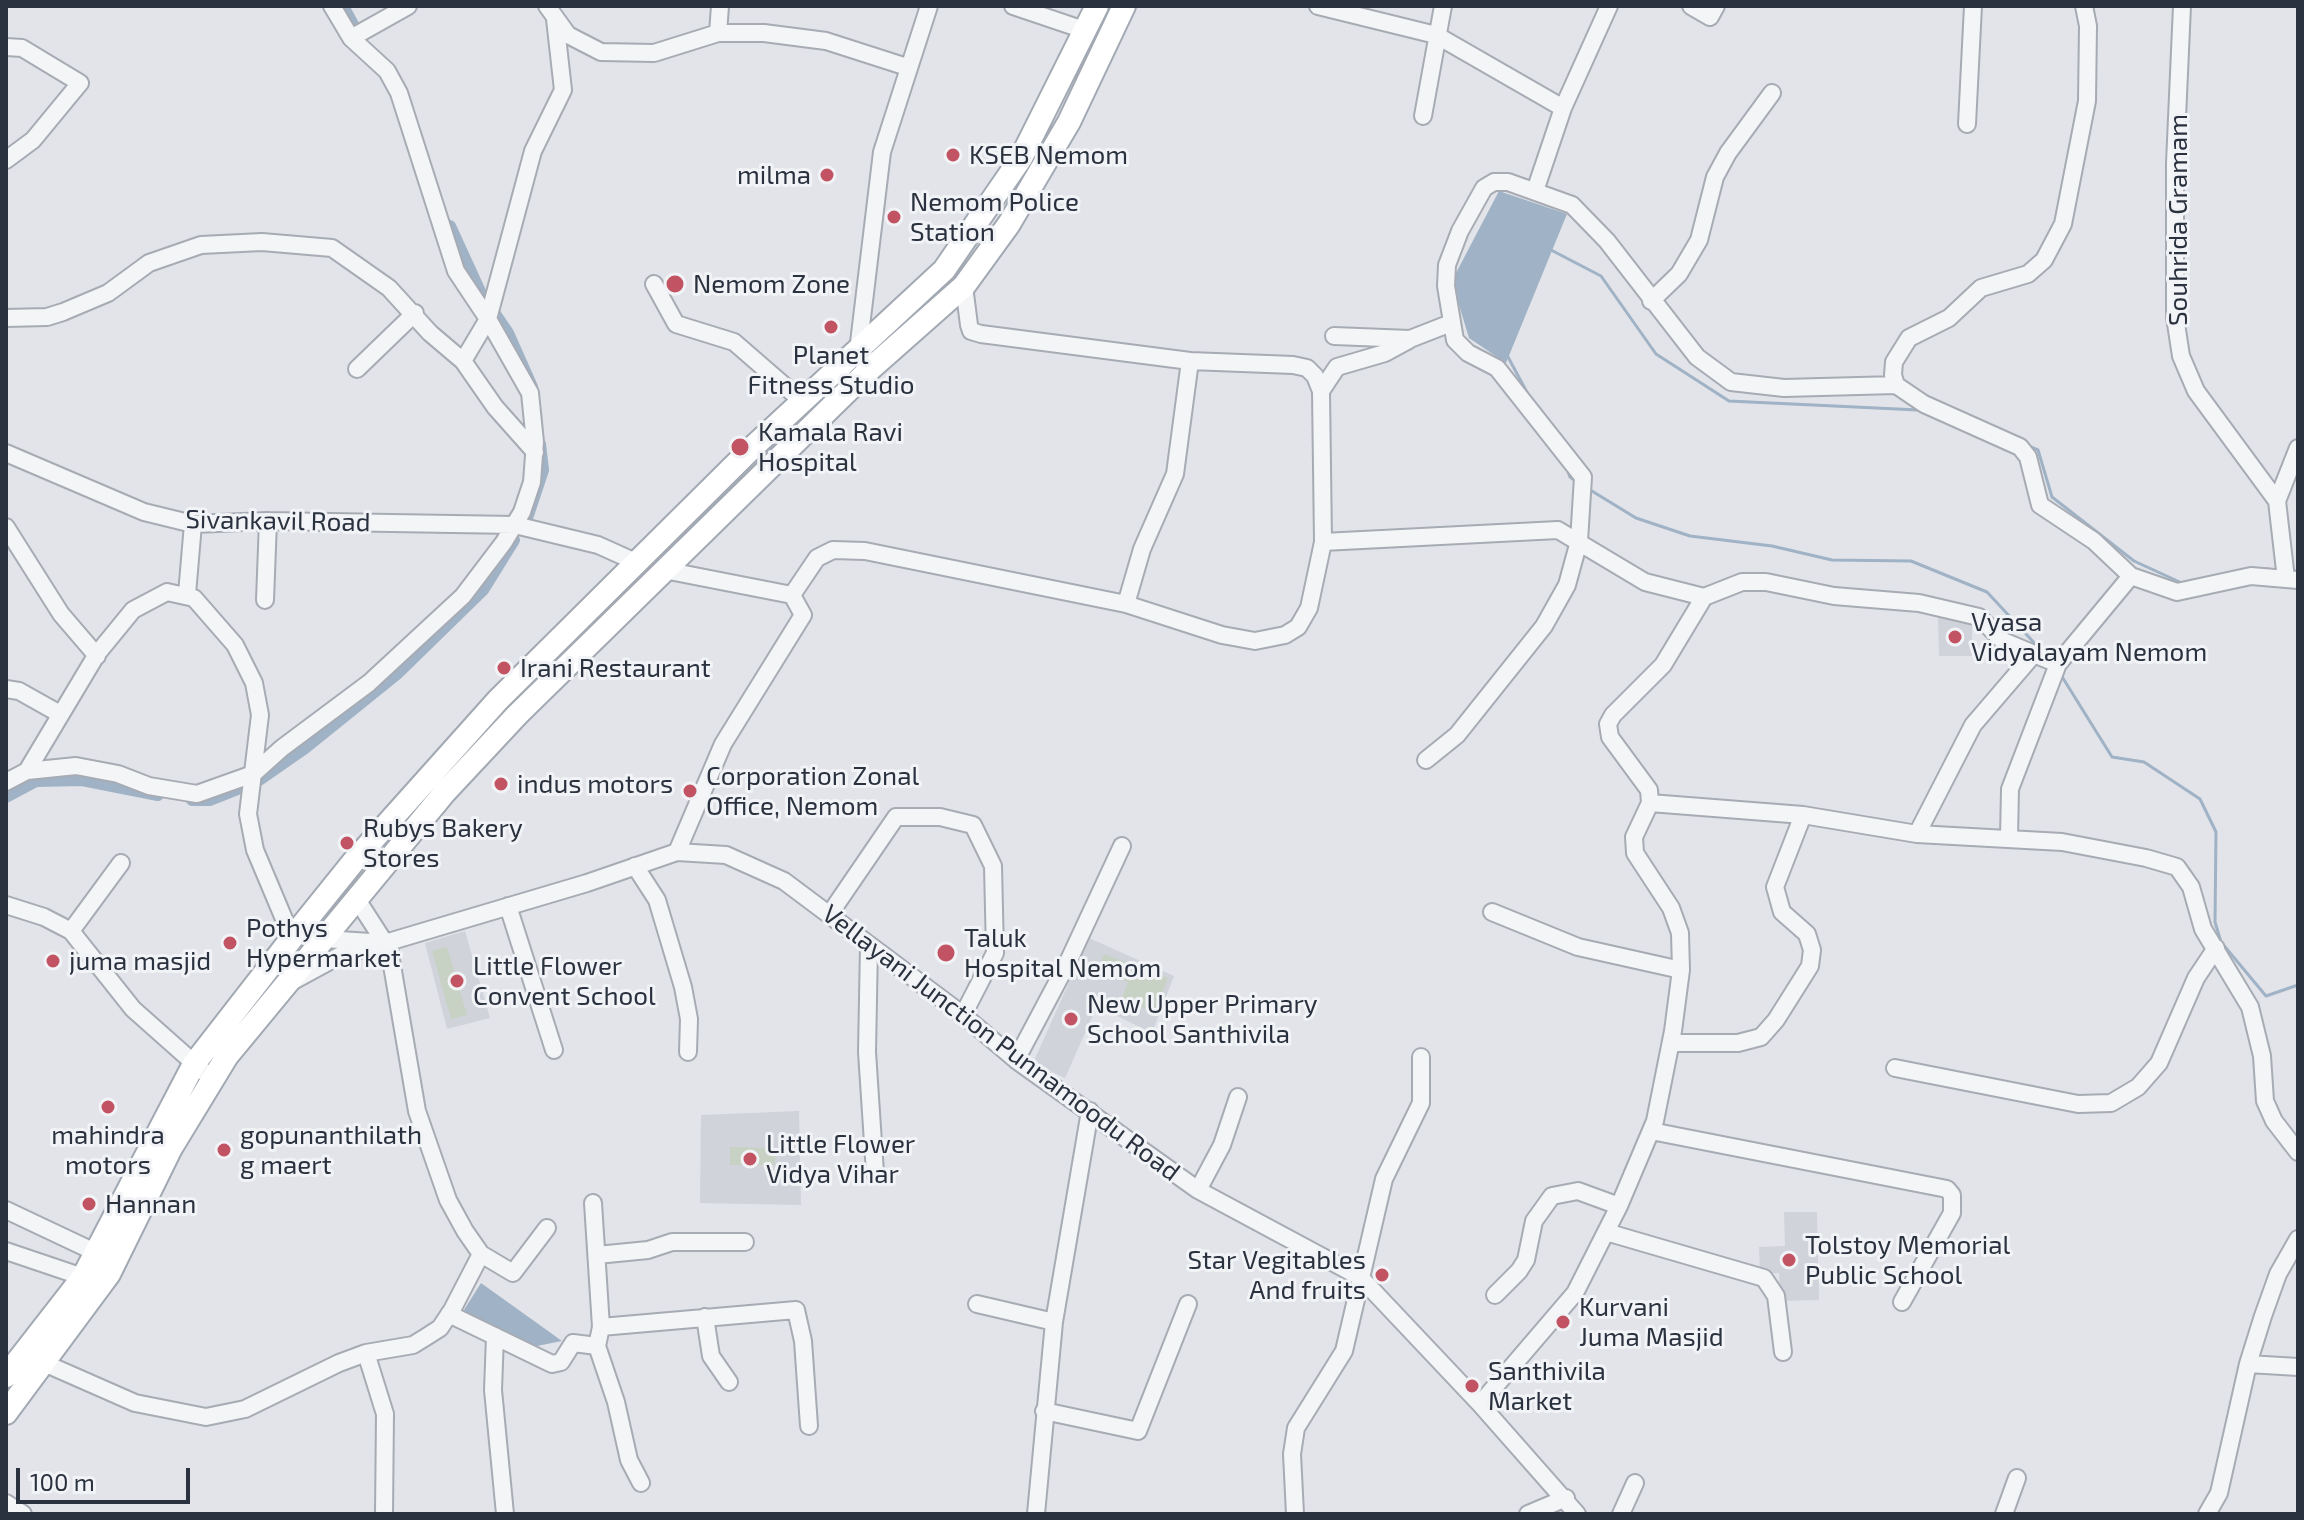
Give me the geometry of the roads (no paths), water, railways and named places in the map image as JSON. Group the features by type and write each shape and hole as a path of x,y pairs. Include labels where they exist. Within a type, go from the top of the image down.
{"main road":[{"path":"6,1413 109,1274 171,1148 227,1056 445,792 664,570 944,270 965,244 1021,158 1097,6"},
{"path":"7,1373 83,1277 194,1064 298,931 468,733 802,401 964,286 1009,224 1069,122 1124,6"},
{"path":"298,931 325,939"}],"street":[{"path":"6,782 27,771 76,766 118,774 149,786 197,794 253,774 282,748 369,683 463,596 515,525 532,482 535,452 530,393 488,319 456,271 399,93 387,71 351,38 332,6"},
{"path":"351,38 408,6"},
{"path":"718,33 720,6"},
{"path":"863,360 882,152 929,6"},
{"path":"1013,6 1087,31"},
{"path":"1318,6 1436,35 1563,108"},
{"path":"1423,116 1443,6"},
{"path":"1535,191 1563,108 1609,6"},
{"path":"1691,6 1710,17 1716,6"},
{"path":"1967,124 1973,6"},
{"path":"1896,385 1894,362 1909,338 1949,318 1981,288 2038,268 2063,224 2087,101 2088,26 2084,6"},
{"name":"Souhrida Gramam","path":"2182,6 2175,163 2175,317 2181,356 2196,391 2277,501"},
{"path":"551,12 568,35 601,52 654,53 718,33 764,33 826,41 907,67"},
{"path":"463,361 488,319 533,151 563,90 551,12"},
{"path":"6,47 22,48 80,83 33,140 6,160"},
{"path":"1651,301 1679,274 1699,240 1715,177 1728,153 1772,93"},
{"path":"1426,760 1457,735 1544,626 1567,585 1579,541 1583,477 1497,368 1468,353 1455,340 1447,265 1478,197 1494,182 1508,182 1572,205 1607,241 1651,301 1680,331 1697,357 1731,382 1784,388 1896,385 1924,404 2020,447 2028,457 2040,505 2094,541 2131,576 2177,592 2251,576 2292,580 2277,501 2298,448"},
{"path":"6,318 47,317 108,293 125,278 162,257 201,245 232,242 332,248 389,288 430,333 463,361 495,407 535,452"},
{"path":"654,284 676,324 734,342 802,401"},
{"path":"792,595 817,558 833,550 865,551 1126,604 1222,635 1255,641 1285,635 1298,627 1309,608 1323,542 1321,391 1315,376 1307,368 1190,361 971,331 964,286"},
{"path":"357,369 415,313"},
{"path":"1321,391 1337,367 1385,353 1410,339 1451,323"},
{"path":"1334,336 1410,339"},
{"path":"1126,604 1142,549 1175,474 1190,361"},
{"name":"Sivankavil Road","path":"6,453 144,512 193,524 268,521 515,525 598,545 638,563"},
{"path":"265,600 268,521"},
{"path":"187,594 193,524"},
{"path":"6,527 61,614 97,656"},
{"path":"1323,542 1558,530 1645,582 1704,597 1742,582 1766,582 1834,596 1919,603 1979,617 2003,641 2058,664"},
{"path":"664,570 792,595"},
{"path":"2009,837 2010,789 2058,664 2131,576"},
{"path":"27,771 97,656 133,610 167,592 187,594 235,645 254,683 260,715 248,814 255,850 298,931"},
{"path":"677,852 723,744 803,615 792,595"},
{"path":"1480,1404 1575,1293 1619,1206 1651,1131 1671,1043 1681,970 1680,933 1671,908 1635,853 1634,837 1650,803 1649,790 1610,737 1608,724 1613,715 1663,665 1704,597"},
{"path":"1917,834 1973,725 2033,655"},
{"path":"6,689 19,691 60,714"},
{"path":"1650,803 1803,815 1917,834 2062,842 2177,867 2191,887 2203,929 2235,977 2256,1023 2265,1101 2274,1121 2298,1152"},
{"path":"1671,1043 1738,1043 1761,1037 1776,1020 1810,966 1812,950 1807,934 1782,912 1775,887 1803,815"},
{"path":"829,915 896,817 940,817 973,825 993,866 995,953 963,1015"},
{"path":"1016,1060 1068,962 1122,846"},
{"name":"Vellayani Junction Punnamoodu Road","path":"325,939 386,943 677,852 726,855 784,881 963,1015 1016,1060 1198,1190 1360,1277 1480,1404 1577,1514"},
{"path":"71,931 121,863"},
{"path":"635,866 657,900 683,987 689,1019 688,1052"},
{"path":"356,898 386,943 417,1111 448,1200 481,1254 513,1273 547,1228"},
{"path":"6,905 44,917 71,931 133,1009 213,1080"},
{"path":"508,906 554,1050"},
{"path":"1492,912 1578,947 1681,970"},
{"path":"283,987 339,956 386,943"},
{"path":"869,946 867,1052 875,1173"},
{"path":"1895,1068 2078,1104 2111,1103 2138,1087 2159,1063 2196,978 2216,948"},
{"path":"1295,1514 1292,1454 1296,1428 1344,1351 1384,1179 1421,1103 1421,1057"},
{"path":"1198,1190 1222,1145 1238,1097"},
{"path":"1036,1514 1054,1322 1090,1111"},
{"path":"1651,1131 1947,1189 1952,1195 1952,1213 1902,1302"},
{"path":"1495,1295 1526,1260 1534,1221 1552,1196 1578,1191 1619,1206"},
{"path":"593,1203 601,1327 597,1346 616,1402 629,1460 641,1483"},
{"path":"6,1210 97,1253"},
{"path":"1606,1232 1764,1278 1776,1296 1783,1352"},
{"path":"2207,1514 2219,1493 2248,1364 2292,1262 2298,1239"},
{"path":"597,1255 648,1250 672,1242 745,1242"},
{"path":"6,1251 83,1277"},
{"path":"44,1363 135,1403 206,1417 245,1409 366,1353 413,1345 440,1328 481,1254"},
{"path":"977,1304 1054,1322"},
{"path":"1044,1411 1138,1431 1188,1304"},
{"path":"601,1327 796,1310 803,1341 809,1426"},
{"path":"449,1314 552,1364 561,1362 573,1343 597,1346"},
{"path":"705,1317 711,1356 729,1382"},
{"path":"495,1336 493,1390 505,1514"},
{"path":"366,1353 385,1414 384,1514"},
{"path":"2248,1364 2298,1367"},
{"path":"2004,1514 2017,1478"},
{"path":"1621,1514 1635,1483"},
{"path":"1528,1514 1566,1498"},
{"path":"6,1503 23,1514"}],"water":[{"path":"1499,191 1567,214 1506,363 1469,338 1456,295 1456,273"},
{"path":"481,1283 562,1341 527,1348 462,1313"}],"waterway":[{"path":"343,6 355,28"},
{"path":"450,226 482,296"},
{"path":"1551,250 1601,276 1656,354 1729,401 1918,410"},
{"path":"495,314 508,333 532,387"},
{"path":"1508,357 1529,396"},
{"path":"527,518 543,470 540,444"},
{"path":"2026,445 2038,450 2052,497 2134,561 2184,584"},
{"path":"1566,466 1570,477 1577,482"},
{"path":"1587,488 1636,518 1690,536 1772,546 1832,560 1911,561 1987,592 2039,648"},
{"path":"259,780 305,748 398,673 483,590 514,540"},
{"path":"2266,569 2274,570"},
{"path":"2061,675 2112,757 2144,762 2200,799 2216,832 2215,922 2221,942 2266,996 2298,985"},
{"path":"6,797 36,781 82,780 158,795"},
{"path":"192,800 210,800 248,785"}],"place":[{"name":"KSEB Nemom","path":"953,155"},
{"name":"milma","path":"827,175"},
{"name":"Nemom Police Station","path":"894,217"},
{"name":"Nemom Zone","path":"675,284"},
{"name":"Planet Fitness Studio","path":"831,327"},
{"name":"Kamala Ravi Hospital","path":"740,447"},
{"name":"Vyasa Vidyalayam Nemom","path":"1955,637"},
{"name":"Irani Restaurant","path":"504,668"},
{"name":"indus motors","path":"501,784"},
{"name":"Corporation Zonal Office, Nemom","path":"690,791"},
{"name":"Rubys Bakery Stores","path":"347,843"},
{"name":"Pothys Hypermarket","path":"230,943"},
{"name":"Taluk Hospital Nemom","path":"946,953"},
{"name":"juma masjid","path":"53,961"},
{"name":"Little Flower Convent School","path":"457,981"},
{"name":"New Upper Primary School Santhivila","path":"1071,1019"},
{"name":"mahindra motors","path":"108,1107"},
{"name":"gopunanthilath g maert","path":"224,1150"},
{"name":"Little Flower Vidya Vihar","path":"750,1159"},
{"name":"Hannan","path":"89,1204"},
{"name":"Tolstoy Memorial Public School","path":"1789,1260"},
{"name":"Star Vegitables And fruits","path":"1382,1275"},
{"name":"Kurvani Juma Masjid","path":"1563,1322"},
{"name":"Santhivila Market","path":"1472,1386"}]}
